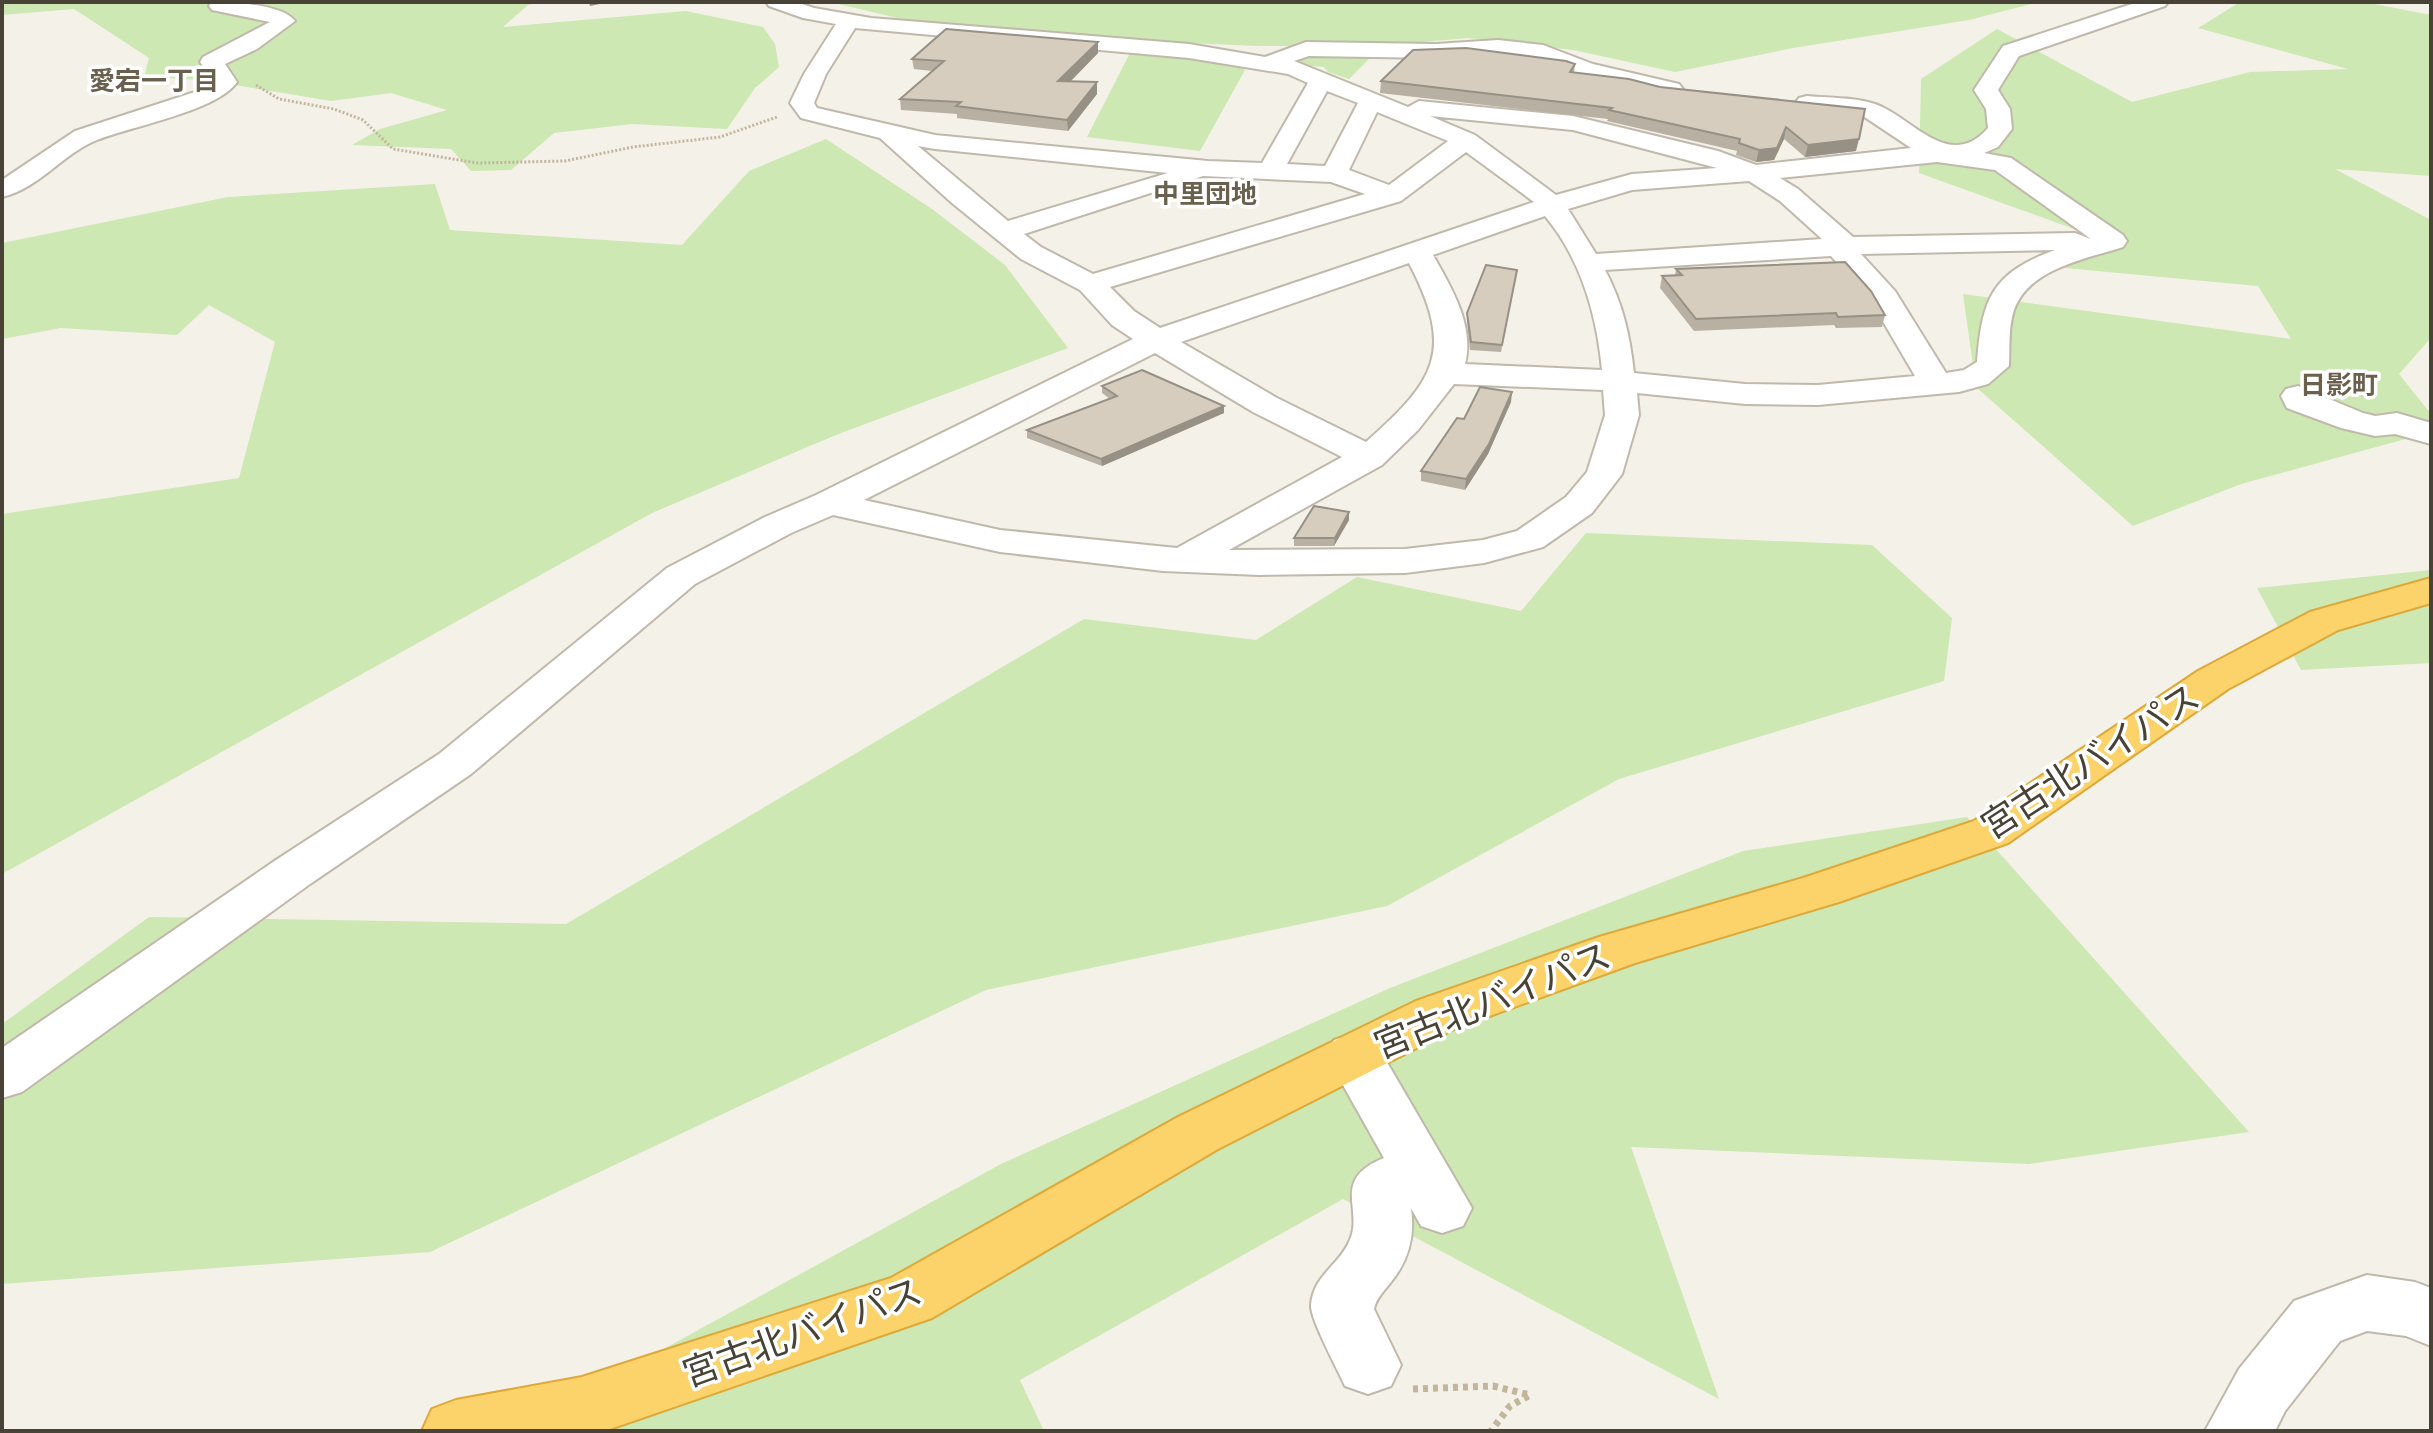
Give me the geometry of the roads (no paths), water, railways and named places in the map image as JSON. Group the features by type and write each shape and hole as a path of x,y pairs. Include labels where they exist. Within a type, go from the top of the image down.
{"highway":[{"name":"宮古北バイパス","path":"456,1431 582,1408 910,1299 1198,1133 1435,1015 1617,950 1821,890 1991,832 2213,680 2324,621 2431,590"}],"street":[{"path":"2,189 19,182 84,136 212,94 226,82 211,62 249,44 285,21 279,17 229,10 219,6 221,2"},
{"path":"776,2 810,14 849,20 1189,51 1270,63 1322,79 1377,105 1466,140 1552,204 1567,225 1605,298 1615,340 1622,415 1604,474 1579,505 1530,539 1484,551 1405,561 1259,563 1185,559 1000,541 829,503"},
{"path":"2,1077 293,872 455,764 681,576 778,525 829,503 1156,340 1552,204 1632,182 1754,173 1972,149 1989,142 2000,129 1998,109 1986,90 2011,51 2158,2"},
{"path":"849,20 815,74 802,103 804,108 819,117 935,142 1208,169 1334,174 1392,195"},
{"path":"1270,63 1306,49 1436,51 1498,47 1543,52 1635,83 1698,91"},
{"path":"1271,170 1322,79"},
{"path":"1782,100 1869,110 1937,154 2002,163 2113,241"},
{"path":"1377,105 1504,114 1573,123 1709,156 1754,173 1789,195 1842,247 1884,297 1937,385"},
{"path":"1334,174 1377,105"},
{"path":"888,133 1031,253 1090,284 1123,318 1265,405 1369,457"},
{"path":"1090,284 1392,195 1466,140"},
{"path":"1131,160 1173,181"},
{"path":"1003,231 1208,169"},
{"path":"1586,263 1842,247 2113,241"},
{"path":"1440,377 1457,374 1619,381 1760,394 1818,395 1937,385 1976,377 1993,366 1999,309 2016,284 2035,267 2113,241"},
{"path":"1185,559 1369,457 1391,441 1436,388 1453,354 1450,324 1434,283 1416,251"},
{"path":"2298,396 2299,401 2353,421 2375,426 2397,423 2431,434"},
{"path":"1354,1055 1431,1189 1391,1181 1379,1195 1383,1227 1377,1254 1345,1292 1342,1309 1368,1365"},
{"path":"2239,1431 2262,1390 2317,1321 2367,1303 2415,1310 2431,1318"}],"district":[{"name":"愛宕一丁目","path":"154,81"},
{"name":"中里団地","path":"1205,194"},
{"name":"日影町","path":"2339,385"}]}
